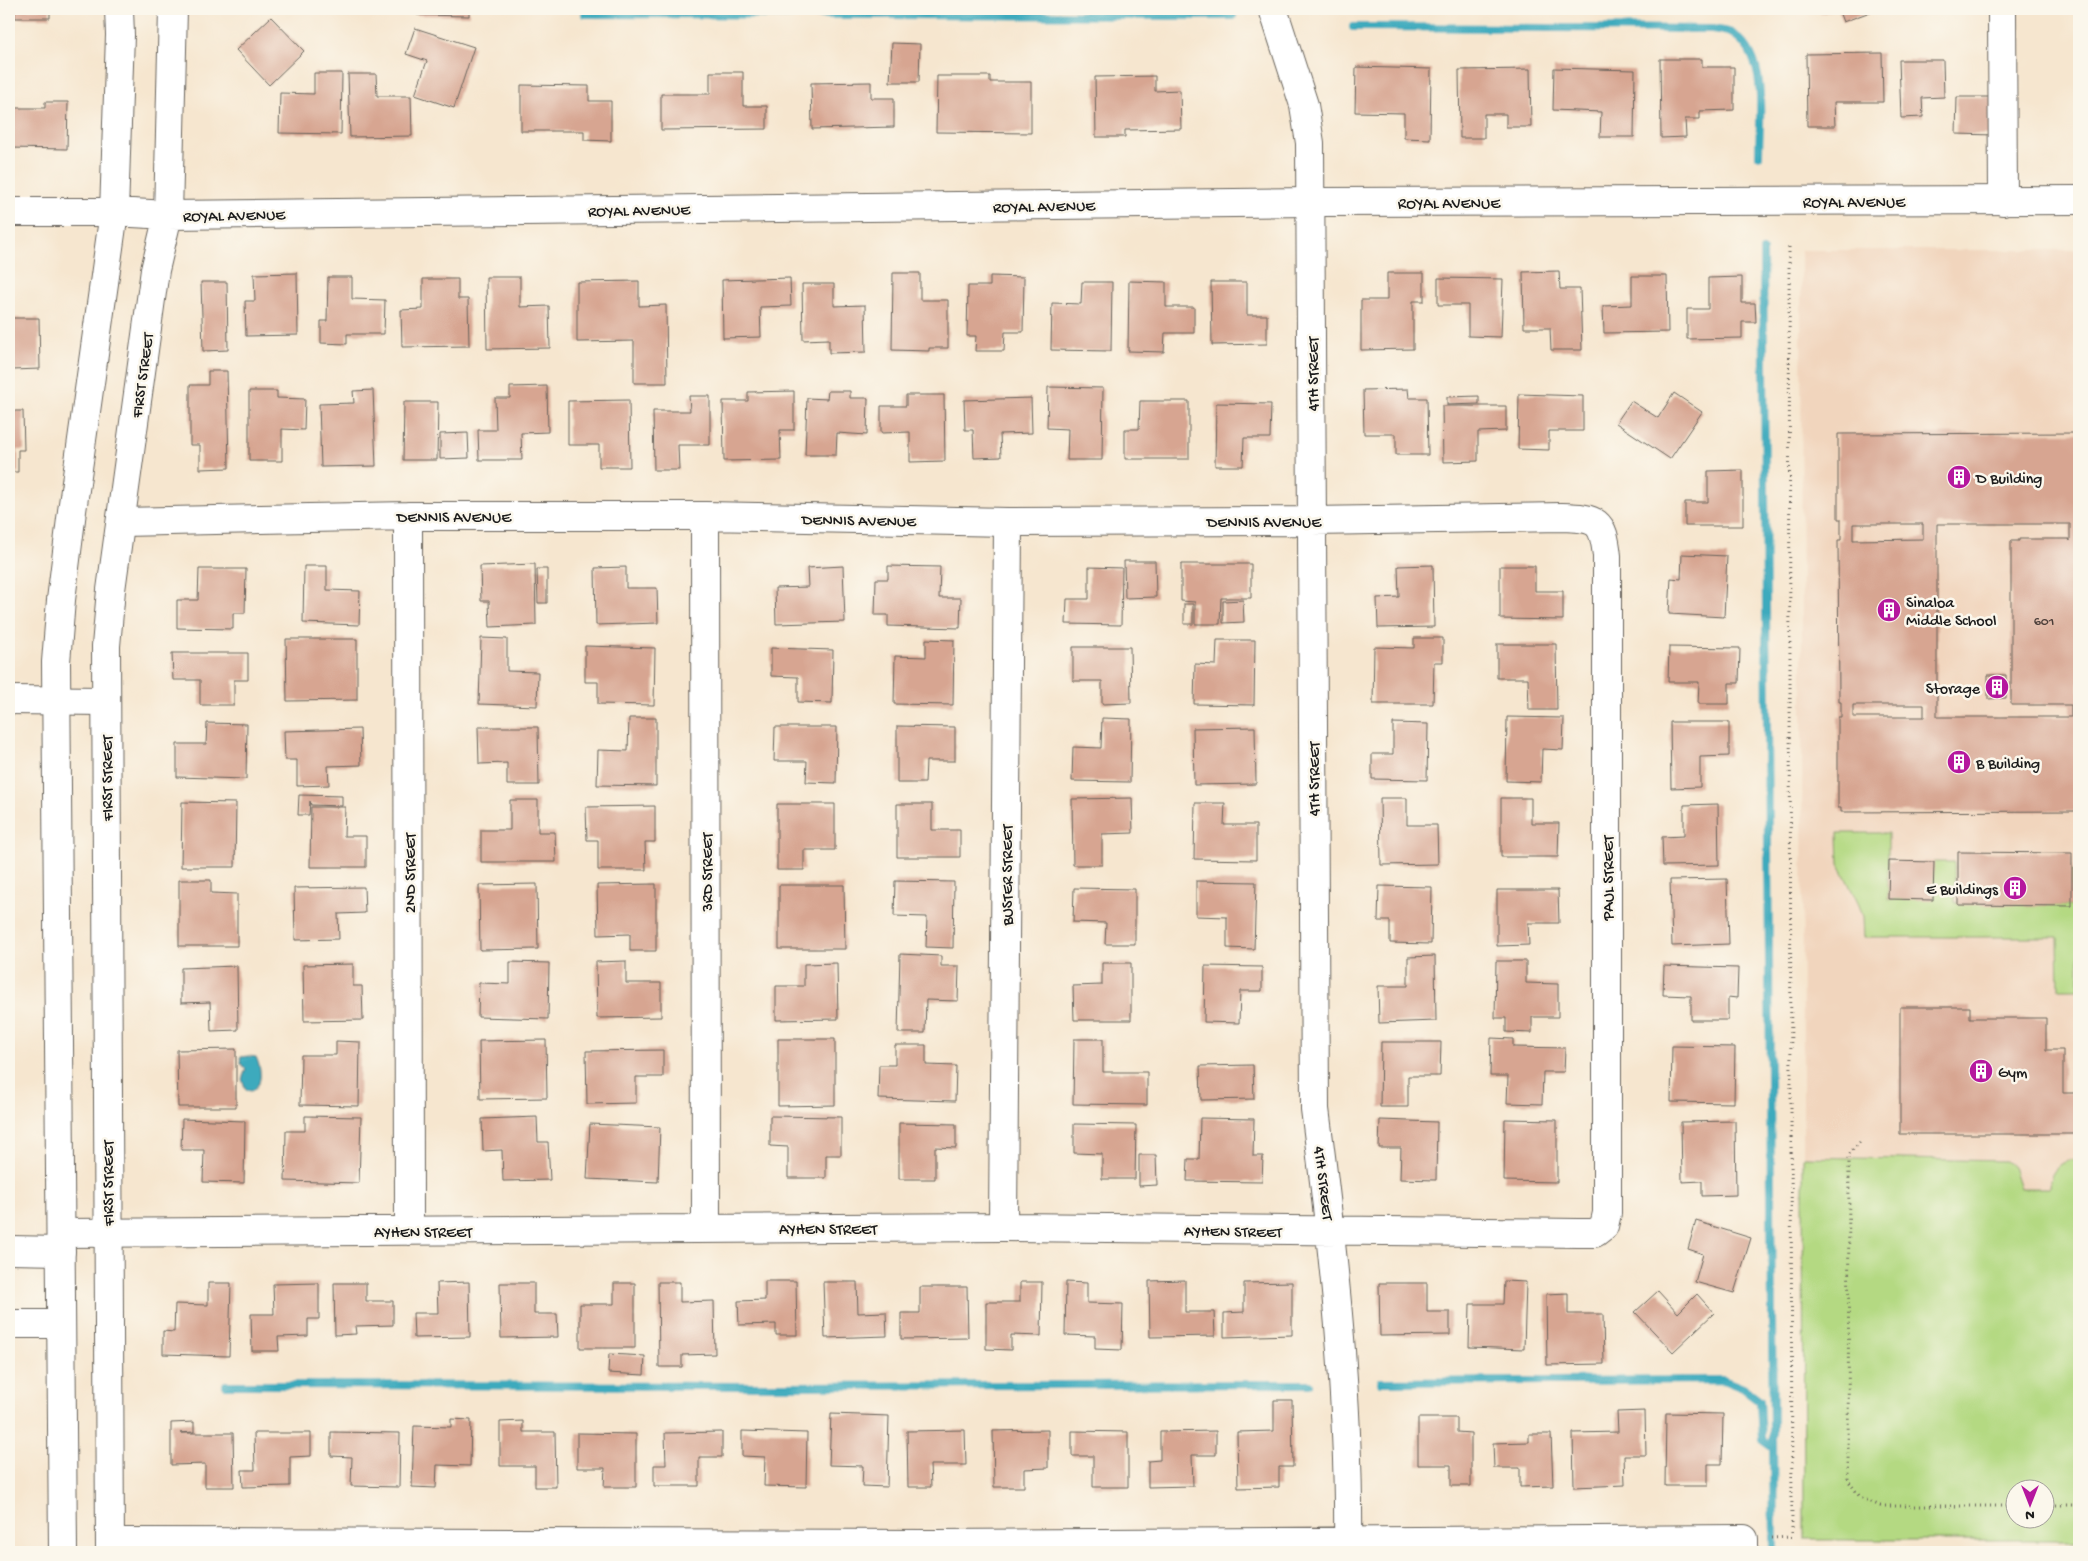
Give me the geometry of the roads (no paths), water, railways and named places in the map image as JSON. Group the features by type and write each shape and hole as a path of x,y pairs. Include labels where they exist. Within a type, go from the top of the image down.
{"street":[{"path":"63,1552 56,662 61,600 114,212 120,35 119,9"},
{"name":"FIRST STREET","path":"110,1547 106,646 110,599 155,270 168,215 173,9"},
{"name":"4TH STREET","path":"1273,9 1304,105 1310,143 1312,202 1315,1109 1331,1231 1346,1414 1348,1548"},
{"path":"2002,9 2003,200"},
{"name":"ROYAL AVENUE","path":"9,212 114,212 168,215 1312,202 2079,200"},
{"name":"DENNIS AVENUE","path":"122,522 408,516 705,516 1008,522 1312,521 1562,516 1586,518 1595,521"},
{"name":"2ND STREET","path":"408,516 409,1231"},
{"name":"3RD STREET","path":"705,516 706,1229"},
{"name":"PAUL STREET","path":"1595,521 1605,535 1607,556 1607,1213 1604,1226 1595,1232"},
{"name":"BUSTER STREET","path":"1003,1227 1008,522"},
{"path":"9,700 106,701"},
{"name":"AYHEN STREET","path":"9,1250 108,1232 1003,1227 1595,1232"},
{"path":"9,1324 61,1324"},
{"path":"110,1547 1348,1548 1744,1546"}],"water":[{"path":"240,1057 256,1057 260,1071 260,1081 251,1091 246,1090 242,1079 246,1069 241,1064"}],"waterway":[{"path":"585,14 1233,16"},
{"path":"1353,27 1712,29 1729,32 1743,43 1752,56 1757,71 1760,88 1759,155"},
{"path":"1763,251 1774,1552"},
{"path":"1381,1382 1723,1380 1743,1388 1760,1401 1762,1439 1773,1447"},
{"path":"226,1385 781,1386 1309,1384"}],"place":[{"name":"D Building","path":"1959,477"},
{"name":"Sinaloa Middle School","path":"1889,610"},
{"name":"Storage","path":"1997,687"},
{"name":"B Building","path":"1959,762"},
{"name":"E Buildings","path":"2015,888"},
{"name":"Gym","path":"1981,1071"}]}
